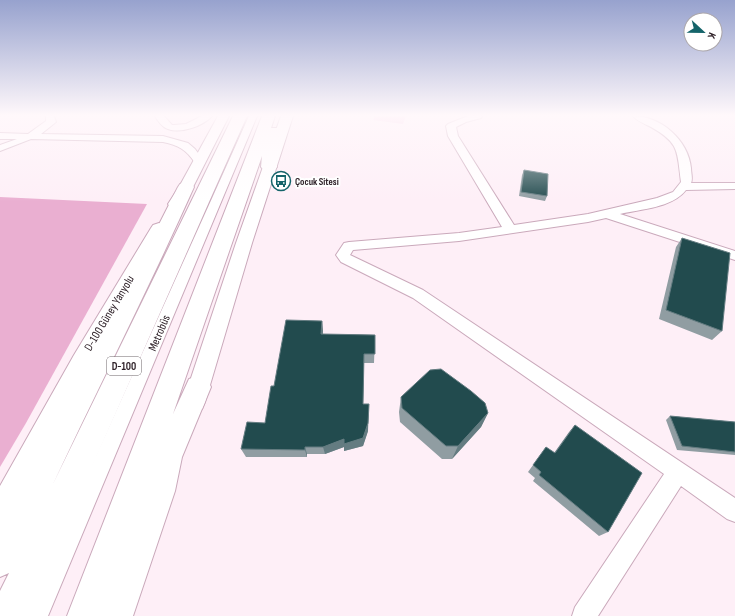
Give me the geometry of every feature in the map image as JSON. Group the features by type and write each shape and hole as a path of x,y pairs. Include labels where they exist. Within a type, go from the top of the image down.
{"highway":[{"name":"D-100","path":"7,616 227,145"},
{"path":"85,616 258,145"},
{"path":"269,167 269,150 271,145"},
{"path":"0,560 93,372 164,235 186,187"},
{"path":"115,616 160,491 168,457 198,387"}],"main road":[{"name":"D-100 Güney Yanyolu","path":"0,513 81,361 151,242 186,187 208,145"},
{"path":"132,616 184,446 198,387 277,145"}],"street":[{"path":"185,145 190,148 199,161"},
{"name":"Metrobüs","path":"36,616 241,145"},
{"path":"458,145 510,229"},
{"path":"679,145 682,150 687,182 678,194 661,201 606,214 459,237 349,246 343,255 346,259 360,264 418,294 735,511"},
{"path":"683,187 735,186"},
{"path":"606,214 735,256"},
{"path":"360,264 370,258 371,255 369,248 364,245"},
{"path":"584,616 678,472"}],"shaded area":[{"path":"0,197 147,204 26,423 0,467"}],"building":[{"path":"524,170 548,174 547,196 521,192"},
{"path":"682,238 730,253 722,331 666,310"},
{"path":"286,320 322,321 321,334 375,335 375,354 364,354 363,404 369,404 368,423 363,438 344,444 344,439 323,447 305,447 305,450 241,449 247,422 265,423 271,386 274,386"},
{"path":"441,369 485,403 488,413 458,446 446,446 402,408 401,397 430,370"},
{"path":"670,416 735,422 735,452 682,446"},
{"path":"575,425 642,473 608,532 539,475 541,472 533,465 546,447 555,453"}],"place":[{"name":"Çocuk Sitesi","path":"281,181"}]}
